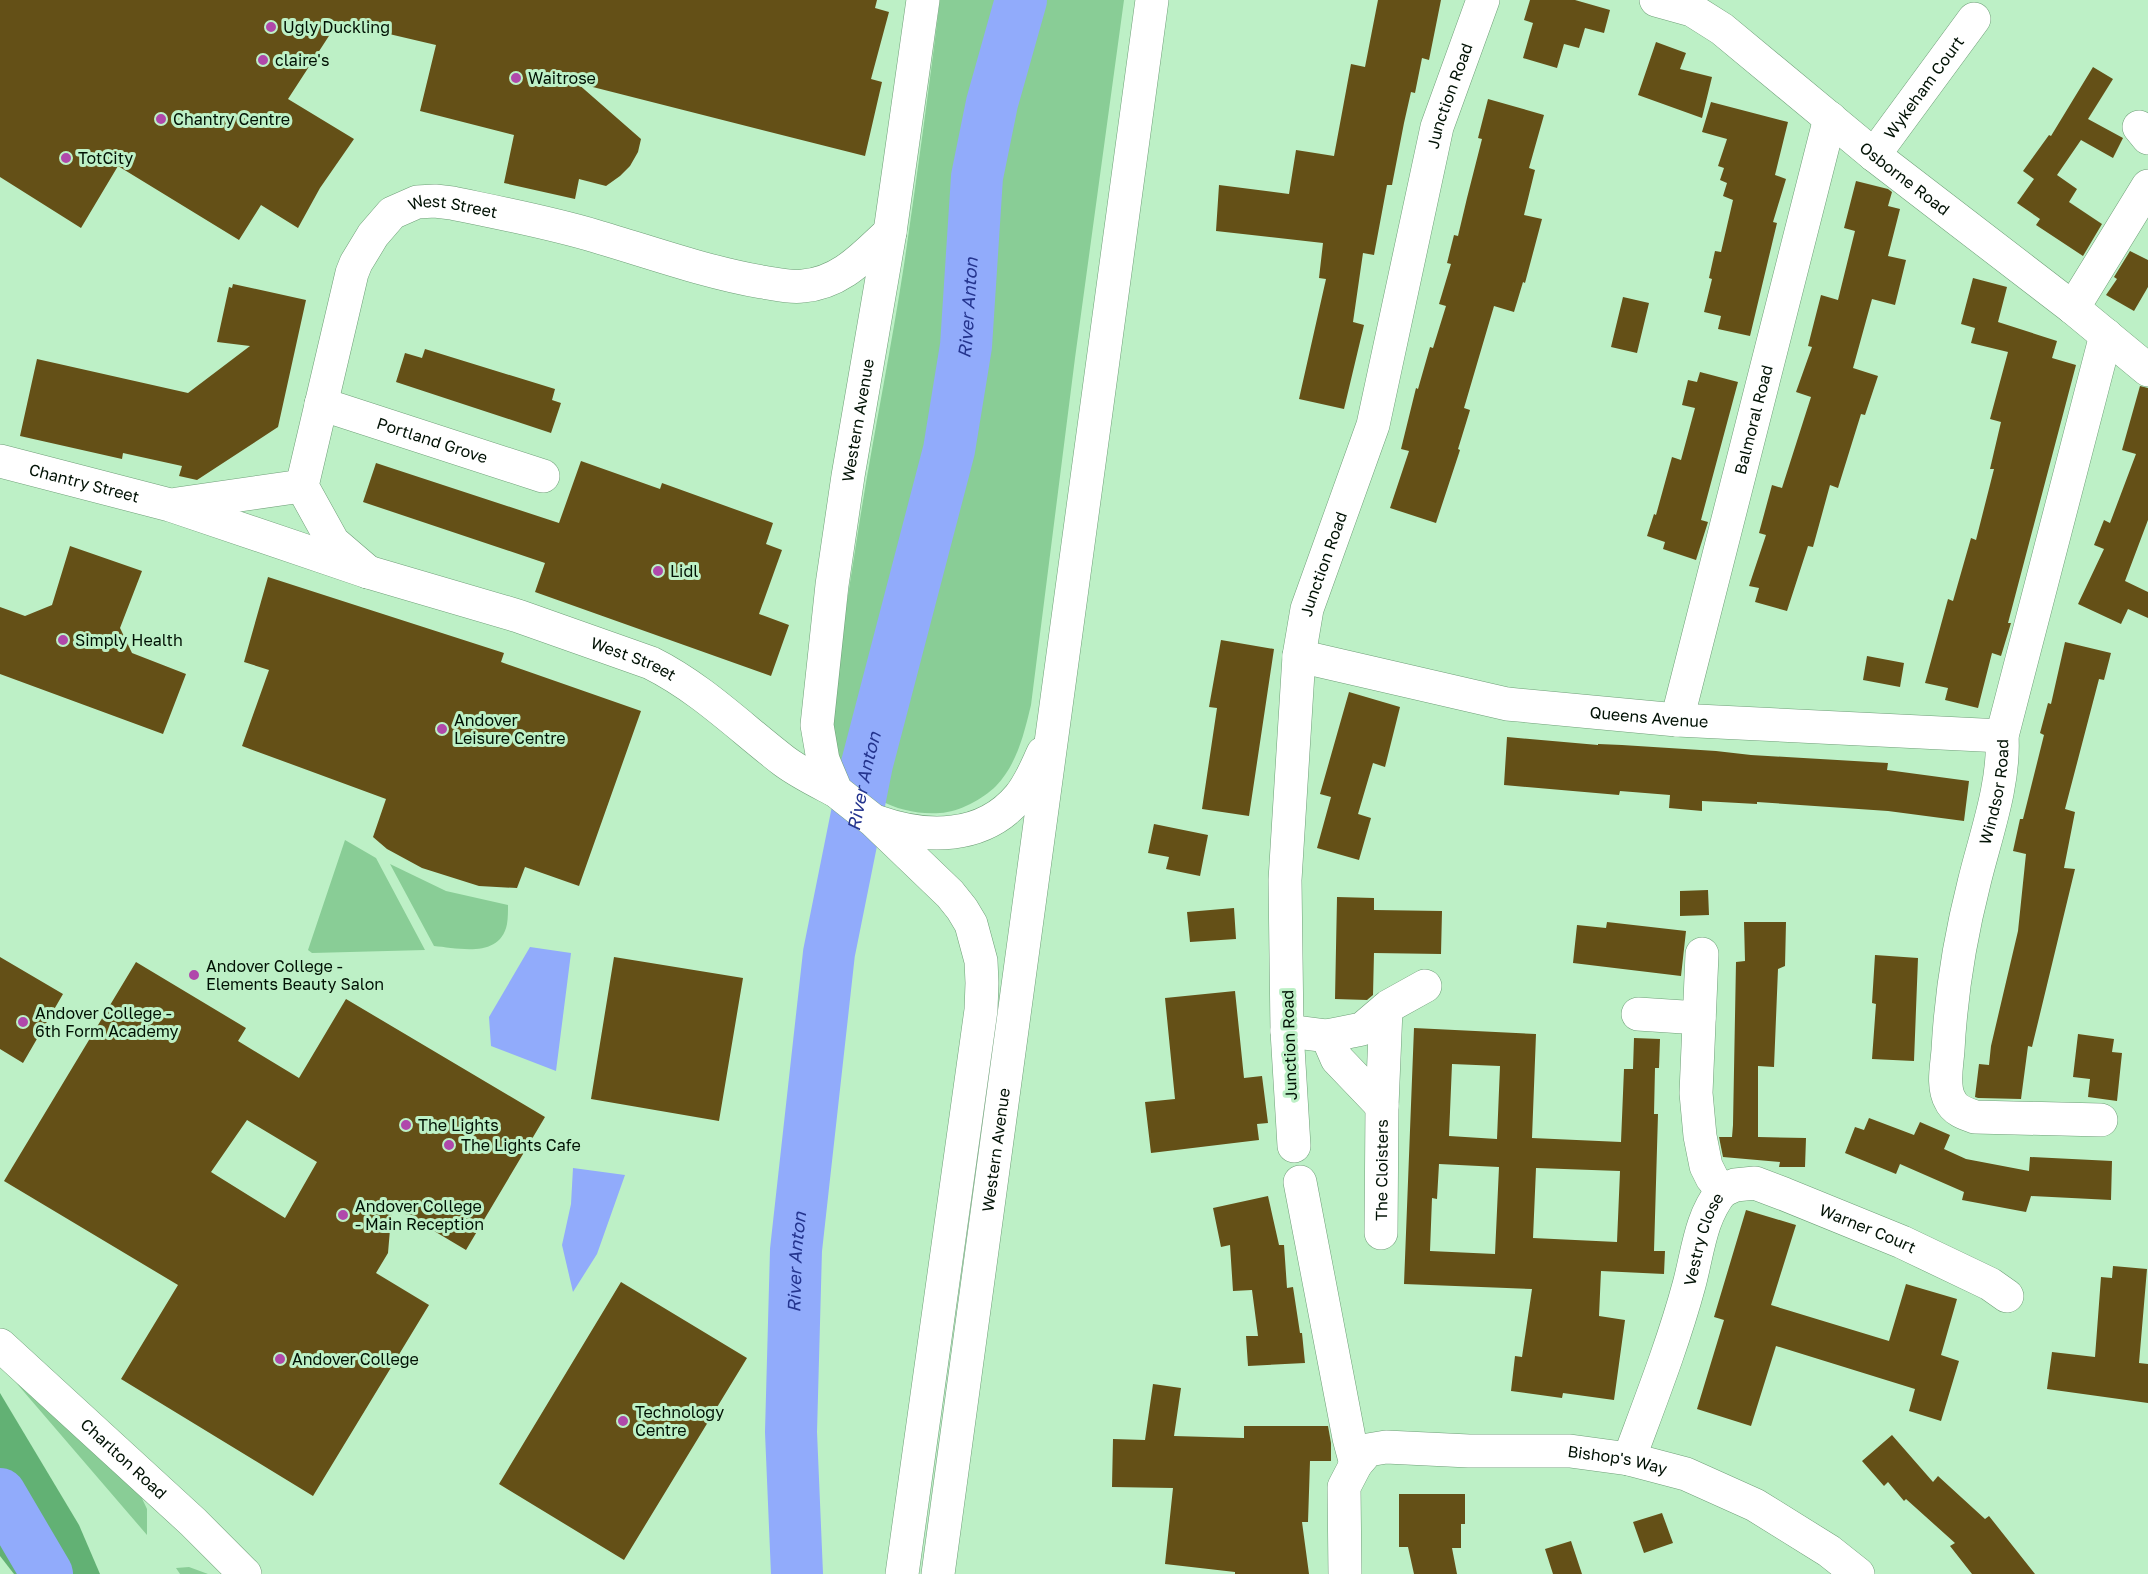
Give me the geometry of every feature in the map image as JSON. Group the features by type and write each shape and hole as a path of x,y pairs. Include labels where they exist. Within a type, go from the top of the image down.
{"street":[{"name":"Western Avenue","path":"902,1574 981,1010 981,961 971,924 950,894 874,821 841,795 823,760 819,740 818,707 848,476 890,232 922,0"},
{"name":"Western Avenue","path":"938,1574 1152,0"},
{"name":"Junction Road","path":"1294,1146 1287,1031 1286,880 1299,656 1307,609 1373,425 1437,127 1483,0"},
{"name":"Osborne Road","path":"1656,0 1692,10 1722,29 1874,155 2073,308 2148,370"},
{"name":"Wykeham Court","path":"1874,155 1974,19"},
{"name":"Balmoral Road","path":"1677,720 1830,118"},
{"path":"2073,308 2148,186"},
{"name":"West Street","path":"368,572 333,542 302,486 352,273 374,235 392,213 417,202 452,203 572,230 726,274 785,286 803,286 837,276 852,268 890,232"},
{"name":"Windsor Road","path":"2101,1120 1975,1117 1953,1105 1948,1098 1946,1086 1949,1033 1958,954 1994,805 2003,749 2002,736 2106,335"},
{"name":"Portland Grove","path":"321,404 543,476"},
{"name":"Chantry Street","path":"0,461 170,506 282,542"},
{"name":"Chantry Street","path":"170,506 302,486"},
{"name":"West Street","path":"282,542 368,572 518,616 651,663 671,673 707,698 786,762 841,795"},
{"name":"Queens Avenue","path":"1299,656 1507,704 1677,720 2002,736"},
{"name":"Western Avenue","path":"874,821 920,833 941,834 976,826 994,817 1018,799 1028,784 1054,726"},
{"name":"Vestry Close","path":"1629,1459 1690,1284 1707,1214 1722,1191 1706,1166 1700,1136 1696,1092 1702,954"},
{"path":"1287,1031 1327,1036 1362,1029 1386,1009 1425,986"},
{"name":"The Cloisters","path":"1381,1233 1382,1106 1386,1009"},
{"path":"1638,1014 1699,1018"},
{"name":"The Cloisters","path":"1327,1036 1337,1059 1382,1106"},
{"path":"1300,1182 1349,1438 1356,1464 1344,1487 1345,1574"},
{"name":"Warner Court","path":"1722,1191 1735,1185 1755,1183 1774,1190 1902,1242 1990,1284 2007,1296"},
{"name":"Charlton Road","path":"0,1345 193,1522 245,1574"},
{"name":"Bishop's Way","path":"1356,1464 1368,1450 1386,1447 1469,1451 1570,1451 1629,1459 1686,1474 1755,1505 1829,1551 1858,1574"}],"green space":[{"path":"940,0 1124,0 1031,705 1014,758 1003,777 991,791 963,807 947,812 922,813 886,804 870,795 856,783 844,769 835,753 831,730 857,538 904,265"},
{"path":"345,840 376,858 425,950 312,953 308,950"},
{"path":"390,864 446,891 508,905 507,924 503,935 487,947 477,949 434,946"},
{"path":"0,1364 139,1492 147,1509 147,1535"},
{"path":"0,1393 79,1525 100,1574 14,1574 0,1556"},
{"path":"189,1567 208,1574 180,1574 176,1568"}],"water":[{"path":"530,947 571,953 556,1071 491,1046 489,1017"},
{"path":"573,1168 625,1175 597,1254 573,1292 562,1245 571,1204"}],"building":[{"path":"0,0 877,0 875,8 889,12 871,79 882,82 865,156 577,83 641,139 638,152 630,166 620,176 606,186 579,179 575,199 504,183 514,135 420,111 436,45 338,22 288,99 354,139 320,188 298,228 261,205 239,240 118,166 81,228 0,177"},
{"path":"1378,0 1441,0 1429,60 1422,58 1415,93 1411,92 1392,185 1387,185 1374,255 1363,253 1353,322 1364,325 1344,409 1299,399 1326,279 1319,278 1323,243 1216,231 1219,185 1289,194 1296,150 1334,156 1351,64 1365,67"},
{"path":"1530,0 1575,0 1610,10 1604,33 1585,28 1579,48 1564,44 1557,68 1523,58 1533,23 1524,20"},
{"path":"1656,42 1686,53 1680,69 1712,77 1702,118 1638,95"},
{"path":"2093,67 2113,79 2088,119 2123,138 2113,158 2081,140 2057,175 2077,189 2069,202 2102,224 2083,256 2036,225 2040,219 2017,203 2034,179 2023,171 2049,135 2051,136"},
{"path":"1488,99 1544,115 1529,168 1535,170 1524,215 1542,219 1525,283 1523,282 1514,312 1494,306 1464,408 1470,410 1458,449 1460,450 1436,523 1390,508 1409,451 1401,449 1416,388 1418,389 1430,347 1433,348 1446,306 1439,304 1451,264 1447,263 1454,235 1458,236 1482,139 1478,138"},
{"path":"1711,102 1788,122 1775,175 1786,179 1773,222 1777,223 1750,336 1718,329 1721,316 1704,312 1712,279 1709,278 1715,251 1721,252 1733,200 1723,196 1727,183 1720,180 1724,168 1718,166 1727,139 1702,132"},
{"path":"1856,181 1892,192 1888,206 1900,209 1888,256 1906,260 1895,305 1872,299 1853,368 1878,376 1865,415 1861,414 1838,488 1830,485 1813,547 1808,546 1787,611 1755,602 1759,588 1749,586 1766,535 1759,533 1772,485 1782,488 1811,397 1796,392 1812,347 1808,346 1821,295 1838,300 1855,231 1844,228"},
{"path":"2130,251 2148,260 2148,287 2134,311 2106,295 2117,279 2114,277"},
{"path":"1973,278 2007,287 1998,322 2057,341 2052,358 2076,365 2008,623 2011,623 2001,656 1992,653 1978,708 1945,700 1948,688 1925,683 1948,599 1953,601 1971,538 1976,540 1994,469 1990,469 2001,422 1990,419 2008,352 1971,343 1975,328 1961,324"},
{"path":"233,284 306,300 278,427 197,480 179,476 182,466 123,453 122,459 20,436 37,359 188,393 250,346 217,342 229,287 232,288"},
{"path":"1623,297 1649,303 1637,353 1611,347"},
{"path":"425,349 555,389 552,400 561,403 551,433 396,382 405,353 422,358"},
{"path":"1700,372 1738,382 1701,520 1708,522 1696,560 1663,549 1665,542 1647,536 1654,514 1656,515 1672,457 1681,460 1695,408 1682,405 1688,380 1697,382"},
{"path":"2140,386 2148,388 2148,520 2125,581 2148,592 2148,618 2128,609 2121,624 2078,604 2104,549 2094,545 2104,520 2110,523 2136,454 2122,450"},
{"name":"Lidl","path":"581,461 660,489 662,483 773,523 766,544 782,550 759,614 789,625 771,676 535,592 545,563 363,502 376,463 559,523"},
{"name":"Simply Health","path":"70,546 142,571 120,628 132,653 186,674 163,734 0,674 0,607 25,616 52,605"},
{"name":"Andover Leisure Centre","path":"268,577 504,653 501,662 641,711 579,886 525,867 517,888 479,886 422,868 387,849 373,837 386,799 242,746 269,670 244,662"},
{"path":"1221,640 1274,649 1249,816 1202,809 1217,708 1209,707"},
{"path":"2065,642 2111,653 2104,680 2099,679 2065,809 2075,812 2064,868 2075,869 2032,1047 2028,1046 2021,1099 1978,1098 1975,1097 1979,1064 1989,1065 1991,1046 2018,931 2026,854 2013,851 2044,735 2040,733 2048,703 2051,704"},
{"path":"1867,656 1904,663 1900,687 1863,680"},
{"path":"1349,692 1400,707 1385,767 1373,763 1358,814 1371,818 1359,860 1317,848 1331,797 1320,794"},
{"path":"1507,737 1888,763 1887,770 1969,781 1964,821 1888,811 1757,802 1757,804 1702,801 1702,811 1669,808 1670,795 1620,791 1619,795 1504,785"},
{"path":"1154,824 1208,835 1200,876 1166,869 1169,857 1148,853"},
{"path":"1708,890 1709,915 1680,916 1680,891"},
{"path":"1337,897 1374,898 1374,910 1442,911 1441,954 1374,953 1373,995 1367,1000 1335,999"},
{"path":"1234,908 1236,939 1190,942 1187,912"},
{"path":"1607,922 1686,931 1681,976 1573,963 1577,925 1606,928"},
{"path":"1744,922 1786,922 1785,966 1778,969 1774,1067 1758,1066 1758,1137 1806,1138 1805,1167 1779,1167 1780,1162 1723,1157 1719,1137 1732,1137 1736,962 1745,961"},
{"path":"1875,955 1918,958 1914,1061 1872,1059 1876,1004 1872,1003"},
{"name":"Andover College - 6th Form Academy","path":"0,957 63,994 23,1063 0,1049"},
{"path":"614,957 743,978 719,1121 591,1099"},
{"path":"136,962 246,1028 238,1041 299,1078 346,999 545,1117 466,1250 392,1206 388,1253 376,1273 429,1305 313,1496 121,1379 178,1285 4,1181","holes":["247,1120 317,1162 285,1218 211,1172"]},
{"path":"1235,991 1244,1078 1262,1076 1268,1123 1257,1124 1259,1140 1151,1153 1145,1102 1175,1099 1165,998"},
{"path":"1414,1028 1536,1034 1532,1138 1621,1142 1624,1069 1633,1069 1634,1038 1660,1039 1659,1068 1655,1068 1654,1114 1658,1114 1654,1251 1665,1251 1664,1274 1601,1271 1599,1316 1625,1320 1614,1400 1563,1393 1562,1398 1511,1391 1515,1356 1522,1357 1532,1289 1404,1284","holes":["1452,1064 1500,1066 1497,1139 1449,1136","1439,1164 1499,1167 1495,1254 1430,1251 1432,1198 1437,1199","1536,1168 1620,1171 1617,1242 1533,1238"]},
{"path":"2078,1034 2114,1039 2112,1052 2122,1053 2117,1101 2088,1097 2090,1079 2073,1077"},
{"path":"1869,1118 1914,1135 1920,1122 1950,1135 1944,1149 1966,1159 2029,1171 2030,1157 2112,1161 2111,1200 2031,1196 2026,1212 1962,1200 1964,1192 1900,1164 1896,1174 1845,1153 1855,1127 1864,1130"},
{"path":"1268,1196 1279,1245 1284,1245 1287,1288 1293,1287 1305,1363 1248,1366 1246,1336 1258,1336 1252,1290 1233,1291 1230,1245 1221,1247 1213,1208"},
{"path":"1746,1210 1796,1225 1771,1305 1889,1341 1906,1284 1957,1299 1941,1355 1959,1361 1941,1421 1909,1411 1915,1389 1776,1346 1751,1426 1697,1409 1724,1320 1714,1317"},
{"path":"2113,1266 2147,1269 2139,1363 2148,1364 2148,1403 2047,1389 2052,1352 2095,1357 2101,1277 2112,1278"},
{"name":"Technology Centre","path":"621,1282 747,1358 624,1560 499,1484"},
{"path":"1153,1384 1181,1388 1174,1436 1244,1438 1244,1426 1328,1426 1331,1461 1310,1461 1308,1522 1302,1522 1309,1574 1235,1574 1235,1572 1165,1564 1173,1488 1112,1487 1113,1439 1145,1440"},
{"path":"1892,1435 1933,1482 1938,1476 1985,1519 1989,1516 2035,1574 1972,1574 1950,1546 1955,1543 1906,1499 1904,1501 1888,1482 1884,1486 1862,1461"},
{"path":"1399,1494 1465,1494 1465,1524 1461,1524 1461,1548 1452,1548 1457,1574 1414,1574 1408,1547 1399,1547"},
{"path":"1662,1513 1673,1543 1644,1553 1633,1522"},
{"path":"1571,1541 1582,1574 1553,1574 1545,1549"}],"waterway":[{"name":"River Anton","path":"797,1574 791,1432 796,1250 829,953 867,764 949,450 966,346 977,177 992,103 1021,0"},
{"name":"River Anton","path":"0,1494 47,1574"}],"place":[{"name":"Ugly Duckling","path":"271,27"},
{"name":"claire's","path":"263,60"},
{"name":"Waitrose","path":"516,78"},
{"name":"Chantry Centre","path":"161,119"},
{"name":"TotCity","path":"66,158"},
{"name":"Lidl","path":"658,571"},
{"name":"Simply Health","path":"63,640"},
{"name":"Andover Leisure Centre","path":"442,729"},
{"name":"Andover College - Elements Beauty Salon","path":"194,975"},
{"name":"Andover College - 6th Form Academy","path":"23,1022"},
{"name":"The Lights","path":"406,1125"},
{"name":"The Lights Cafe","path":"449,1145"},
{"name":"Andover College - Main Reception","path":"343,1215"},
{"name":"Andover College","path":"280,1359"},
{"name":"Technology Centre","path":"623,1421"}]}
